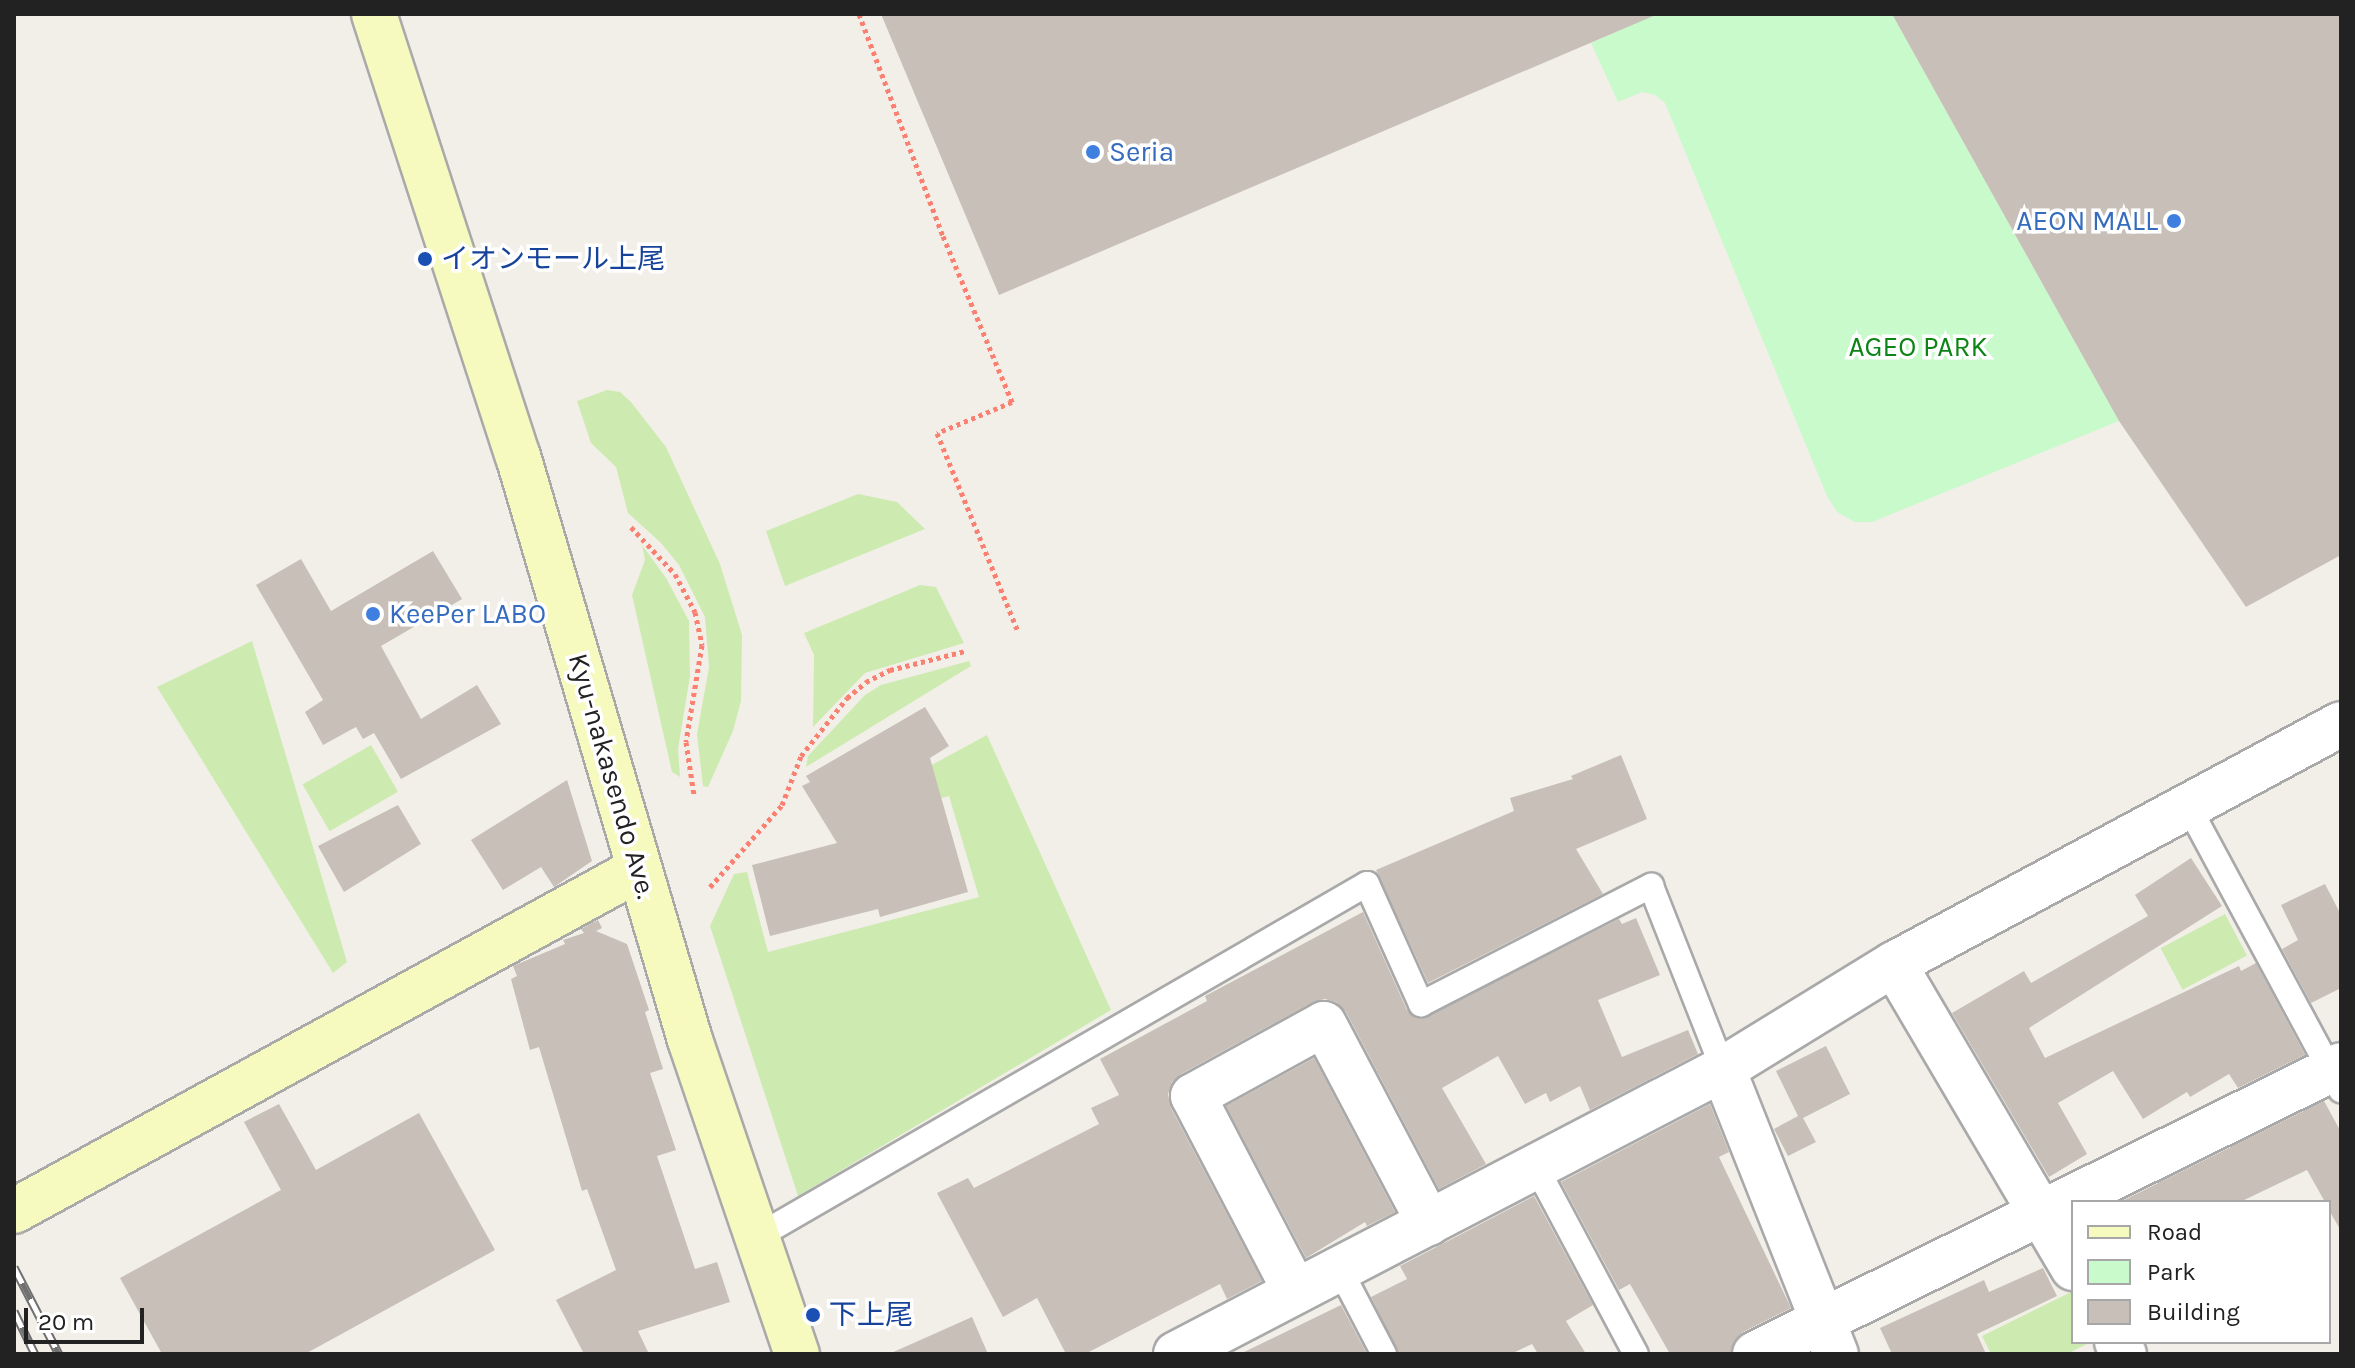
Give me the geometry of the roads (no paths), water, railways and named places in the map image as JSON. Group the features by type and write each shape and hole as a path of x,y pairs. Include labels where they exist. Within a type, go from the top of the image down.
{"main road":[{"name":"Kyu-nakasendo Ave.","path":"374,14 518,456 639,869 755,1238 797,1354"},
{"path":"14,1211 639,869"}],"street":[{"path":"1176,1354 1723,1069 1894,964 2341,724"},
{"path":"1894,964 2071,1265"},
{"path":"1295,1291 1193,1096 1324,1024 1429,1223"},
{"path":"1723,1069 1830,1337"},
{"path":"1755,1354 1830,1337 2040,1212 2337,1075"}],"lane":[{"path":"2188,806 2337,1075"},
{"path":"755,1238 1367,884 1421,1004 1651,886 1723,1069"},
{"path":"1536,1167 1636,1354"},
{"path":"1339,1268 1384,1354"}],"railway":[{"path":"14,1267 59,1354"},
{"path":"14,1311 35,1354"}],"place":[{"name":"Seria","path":"1093,152"},
{"name":"AEON MALL","path":"2174,221"},
{"name":"イオンモール上尾","path":"425,259"},
{"name":"KeePer LABO","path":"373,614"},
{"name":"下上尾","path":"813,1315"}],"park label":[{"name":"AGEO PARK","path":"1918,347"}]}
